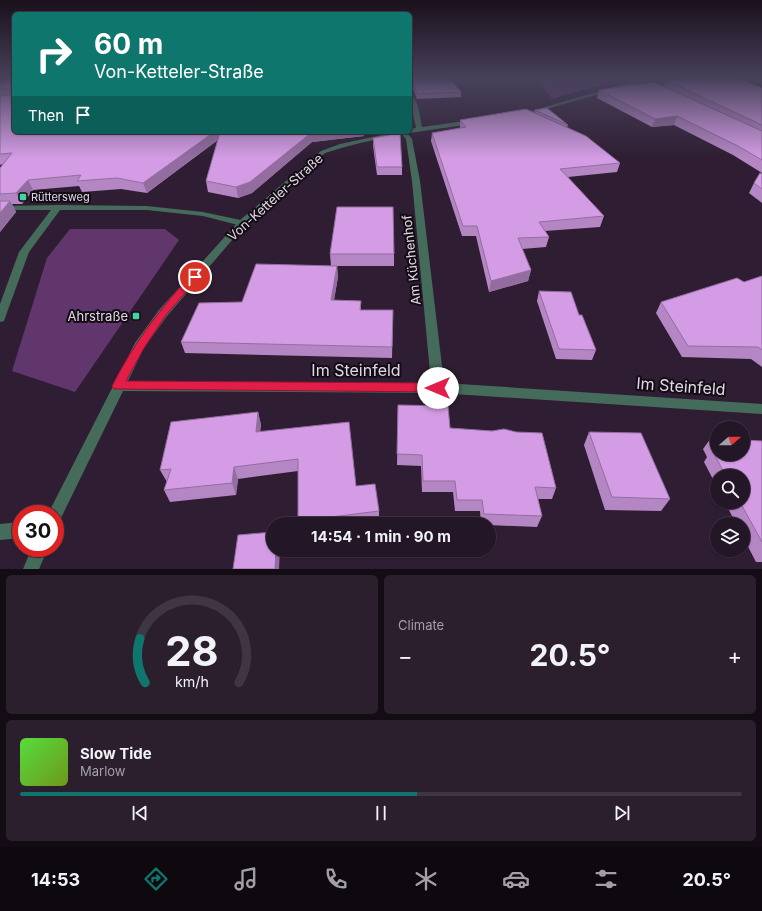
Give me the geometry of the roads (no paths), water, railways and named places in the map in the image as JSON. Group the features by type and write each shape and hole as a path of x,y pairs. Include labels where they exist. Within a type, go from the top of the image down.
{"street":[{"path":"414,106 418,130"},
{"path":"511,117 554,106"},
{"path":"412,131 476,122"},
{"name":"Von-Ketteler-Straße","path":"60,505 139,346 163,312 242,223 323,152 340,146 395,134"},
{"name":"Am Küchenhof","path":"405,134 409,139 416,181 438,388"},
{"path":"0,318 24,252 58,207"},
{"path":"0,208 147,208 203,214 242,223"},
{"name":"Im Steinfeld","path":"118,386 438,388 762,409"},
{"path":"0,532 12,531"},
{"path":"31,569 36,557"}],"place":[{"name":"Rüttersweg","path":"23,197"},
{"name":"Ahrstraße","path":"136,316"}]}
